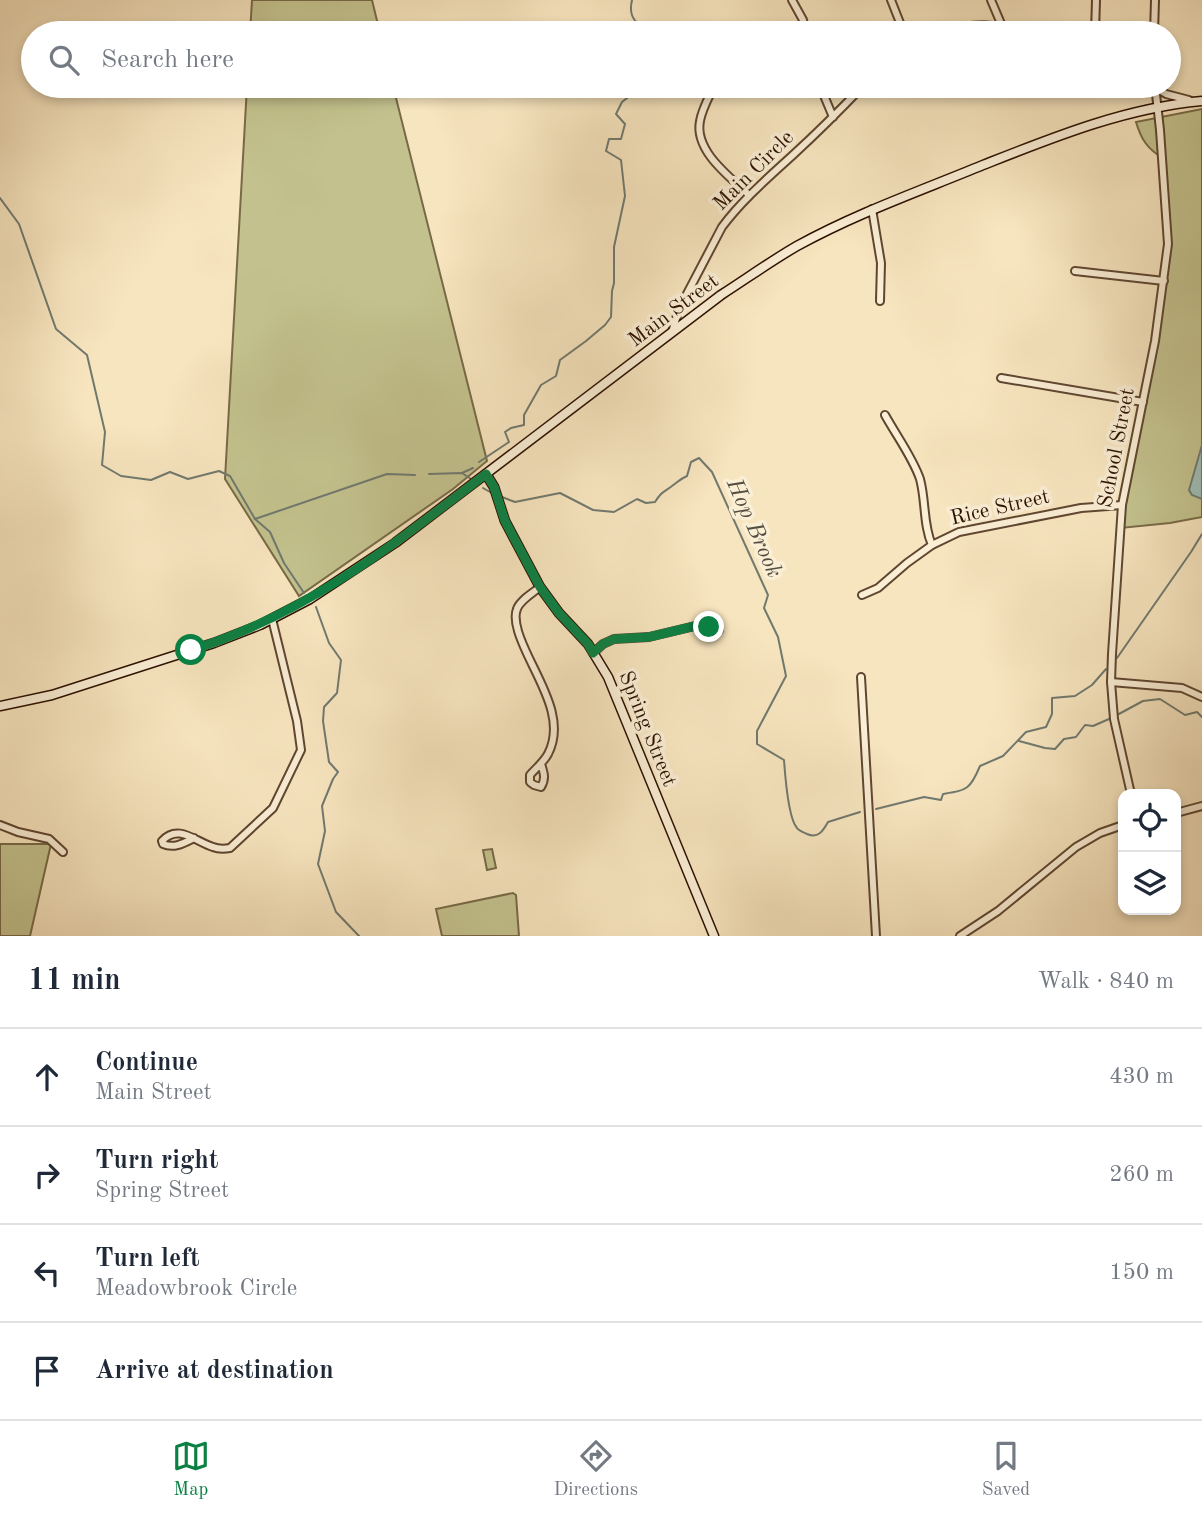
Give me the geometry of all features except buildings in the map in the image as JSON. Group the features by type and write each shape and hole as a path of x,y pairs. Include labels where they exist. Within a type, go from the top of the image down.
{"main road":[{"name":"Main Street","path":"0,706 52,695 214,643 310,599 395,543 750,275 794,248 872,209 1041,142 1133,113 1201,101"},
{"name":"Spring Street","path":"486,474 494,487 505,521 540,587 559,613 588,644 607,677 714,936"}],"street":[{"path":"792,0 803,21"},
{"path":"891,0 899,21"},
{"path":"991,0 1000,21"},
{"path":"1095,21 1096,0"},
{"path":"1154,21 1155,0"},
{"path":"709,98 699,124 703,147 717,165 749,195"},
{"path":"825,98 833,117"},
{"name":"Main Circle","path":"672,333 679,309 722,227 749,195 851,98"},
{"path":"1156,98 1157,108"},
{"path":"1181,98 1201,101"},
{"name":"School Street","path":"1130,789 1114,719 1111,682 1122,505 1156,339 1168,234 1157,108"},
{"path":"872,209 881,263 880,301"},
{"path":"1075,271 1164,281"},
{"path":"1001,378 1143,402"},
{"path":"885,415 921,482 932,545"},
{"name":"Rice Street","path":"862,595 878,588 932,545 952,535 1081,508 1122,505"},
{"path":"540,587 521,603 515,614 519,634 553,715 549,753 541,764"},
{"path":"194,838 213,847 230,848 273,808 301,750 297,722 272,618"},
{"path":"593,653 614,639 649,637 695,626 719,630"},
{"path":"861,677 876,936"},
{"path":"1111,682 1182,688 1202,697"},
{"path":"1181,812 1202,806"},
{"path":"0,825 49,839 63,852"},
{"path":"961,936 998,911 1076,847 1100,833 1118,827"}],"shaded area":[{"path":"252,0 372,0 377,21 251,21"},
{"path":"246,98 396,98 487,461 453,489 299,596 225,479"},
{"path":"1202,109 1202,517 1121,528 1168,268 1170,243 1161,157 1145,142 1136,122"},
{"path":"0,844 51,844 30,936 0,936"},
{"path":"492,849 496,868 487,870 483,850"},
{"path":"513,893 516,895 519,936 442,936 436,909"}],"water":[{"path":"1202,445 1202,499 1192,495 1189,490"}],"waterway":[{"path":"632,0 631,12 636,21"},
{"path":"479,462 509,442 505,432 524,425 524,415 541,385 556,376 560,360 605,325 611,317 614,247 625,196 621,160 606,151 609,139 621,139 625,124 616,114 627,98"},
{"name":"Hop Brook","path":"0,198 19,224 56,329 87,355 105,432 102,465 121,476 151,480 170,472 188,479 219,471 230,476 255,519 387,474 415,475"},
{"name":"Hop Brook","path":"502,497 515,502 560,493 593,510 614,512 637,499 646,503 655,502 663,492 687,476 691,462 699,458 712,472 768,595 764,608 778,637 786,676 757,731 757,744 784,760 789,806 794,823 800,831 817,835 828,822 860,812"},
{"path":"462,473 473,468"},
{"name":"Hop Brook","path":"429,474 462,473 471,479"},
{"name":"Hop Brook","path":"483,488 490,492"},
{"path":"255,519 270,532 284,563 304,593"},
{"name":"Hop Brook","path":"1117,658 1202,534"},
{"path":"316,607 329,643 341,660 337,693 324,707 323,721 329,762 338,772 322,806 325,831 318,864 336,912 359,936"},
{"name":"Hop Brook","path":"876,809 924,797 941,800 943,794 967,788 980,766 1003,756 1026,732 1046,727 1052,714 1052,698 1075,696 1092,685 1106,669"},
{"path":"1117,715 1143,701 1160,699 1185,715 1197,712 1202,717"},
{"path":"1019,741 1055,749 1064,739 1076,737 1085,725 1093,726 1109,719"}],"route":[{"path":"191,650 260,625 310,599 395,543 486,474 494,487 505,521 540,587 593,653 614,639 649,637 695,626 709,627"}]}
